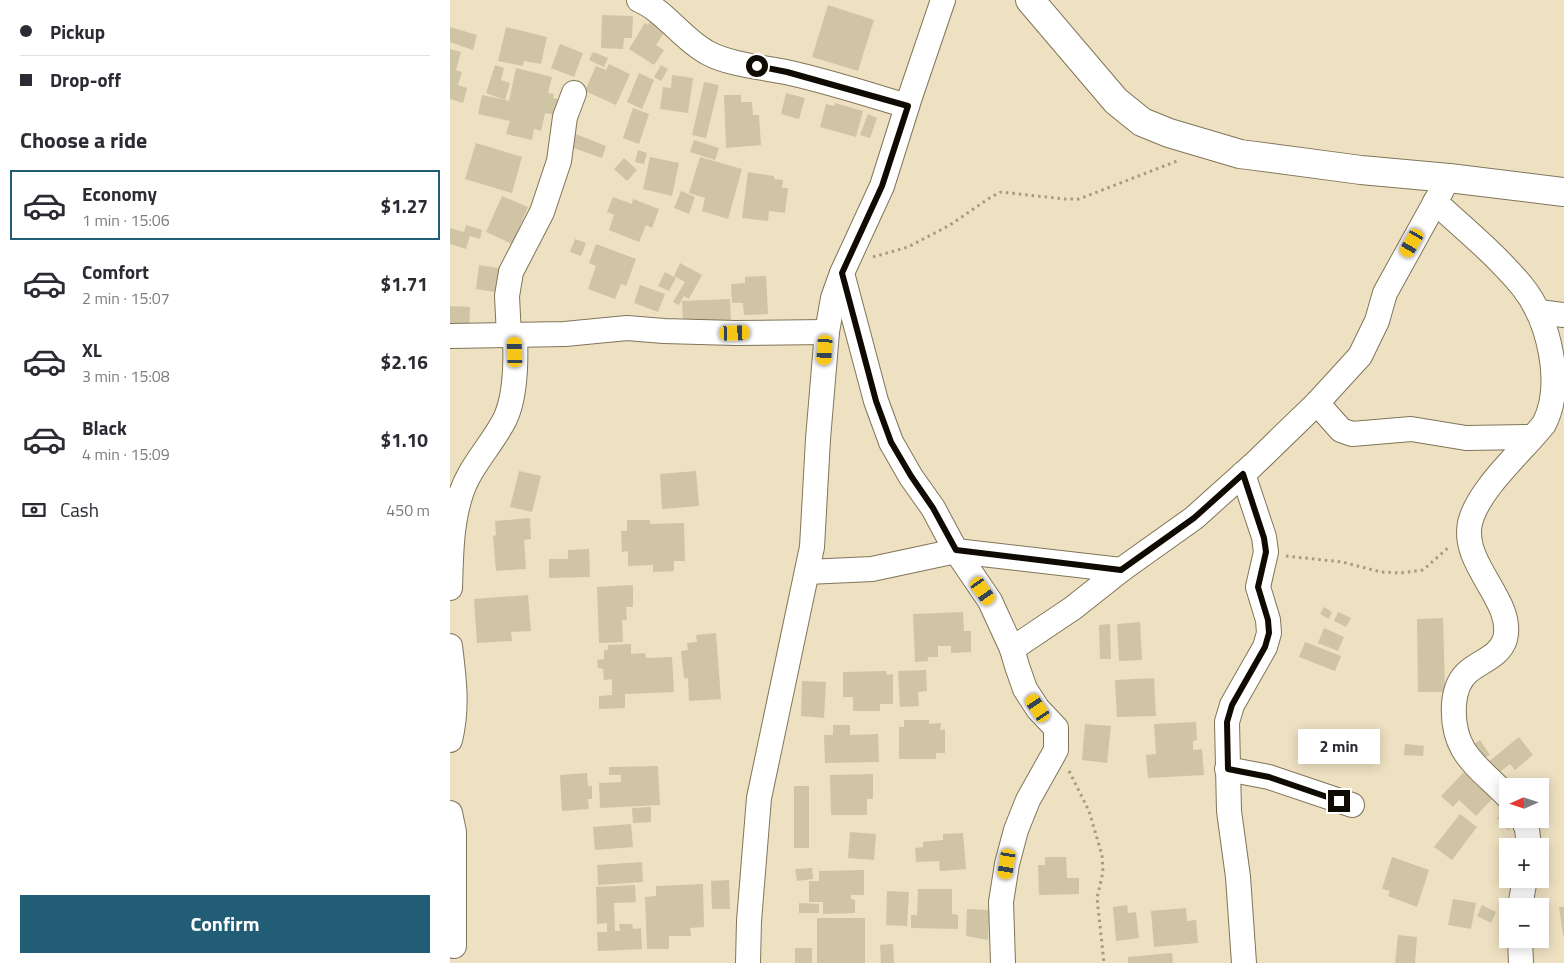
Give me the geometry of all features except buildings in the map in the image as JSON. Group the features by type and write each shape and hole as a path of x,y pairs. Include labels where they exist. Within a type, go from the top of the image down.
{"street":[{"path":"748,963 758,798 812,547 826,332 833,298 844,269 882,186 943,0"},
{"path":"1030,0 1116,100 1142,122 1169,133 1240,154 1361,170 1449,178 1564,192"},
{"path":"647,1 693,44 709,54 728,60 787,72 908,106"},
{"path":"450,588 454,525 460,496 506,417 516,368 507,296 511,272 542,212 559,161 564,117 574,93"},
{"path":"1012,649 1073,608 1121,570 1194,518 1243,474 1317,402 1360,356 1377,321 1385,293 1449,178"},
{"path":"1435,202 1499,260 1523,287 1539,312 1556,352 1560,377 1556,404 1545,423 1497,477 1476,508 1470,524 1470,546 1500,607 1507,629 1505,641 1500,649 1469,671 1460,680 1454,696 1453,714 1456,735 1465,753 1477,769 1499,789"},
{"path":"844,269 876,401 891,442 933,508 956,550 990,601 1012,649 1025,689 1038,708 1056,728 1057,743 1053,756 1028,800 1016,830 1007,864 1001,902 1003,963"},
{"path":"1539,312 1564,315"},
{"path":"450,336 565,334 627,328 735,333 826,332"},
{"path":"1317,402 1341,430 1352,434 1411,429 1466,438 1532,437"},
{"path":"1243,474 1264,538 1266,552 1258,587 1268,620 1269,633 1265,647 1232,705 1227,722 1229,811 1238,877 1244,963"},
{"path":"807,572 872,570 956,550 1121,570"},
{"path":"450,646 455,678 455,702 450,740"},
{"path":"1228,769 1269,777 1352,806"},
{"path":"450,813 454,832 454,946"},
{"path":"1520,948 1521,963"}],"path":[{"path":"844,269 908,247 950,225 990,197 1001,192 1079,199 1180,160"},
{"path":"1266,552 1342,562 1381,572 1414,572 1423,570 1453,543 1470,524"},
{"path":"1057,743 1065,756 1070,776 1089,811 1102,855 1103,872 1097,898 1104,963"}],"route":[{"path":"757,66 787,72 908,106 882,186 842,273 876,401 891,442 933,508 956,550 1121,570 1194,518 1243,474 1264,538 1266,552 1258,587 1268,620 1269,633 1265,647 1232,705 1227,722 1228,769 1269,777 1339,801"}]}
